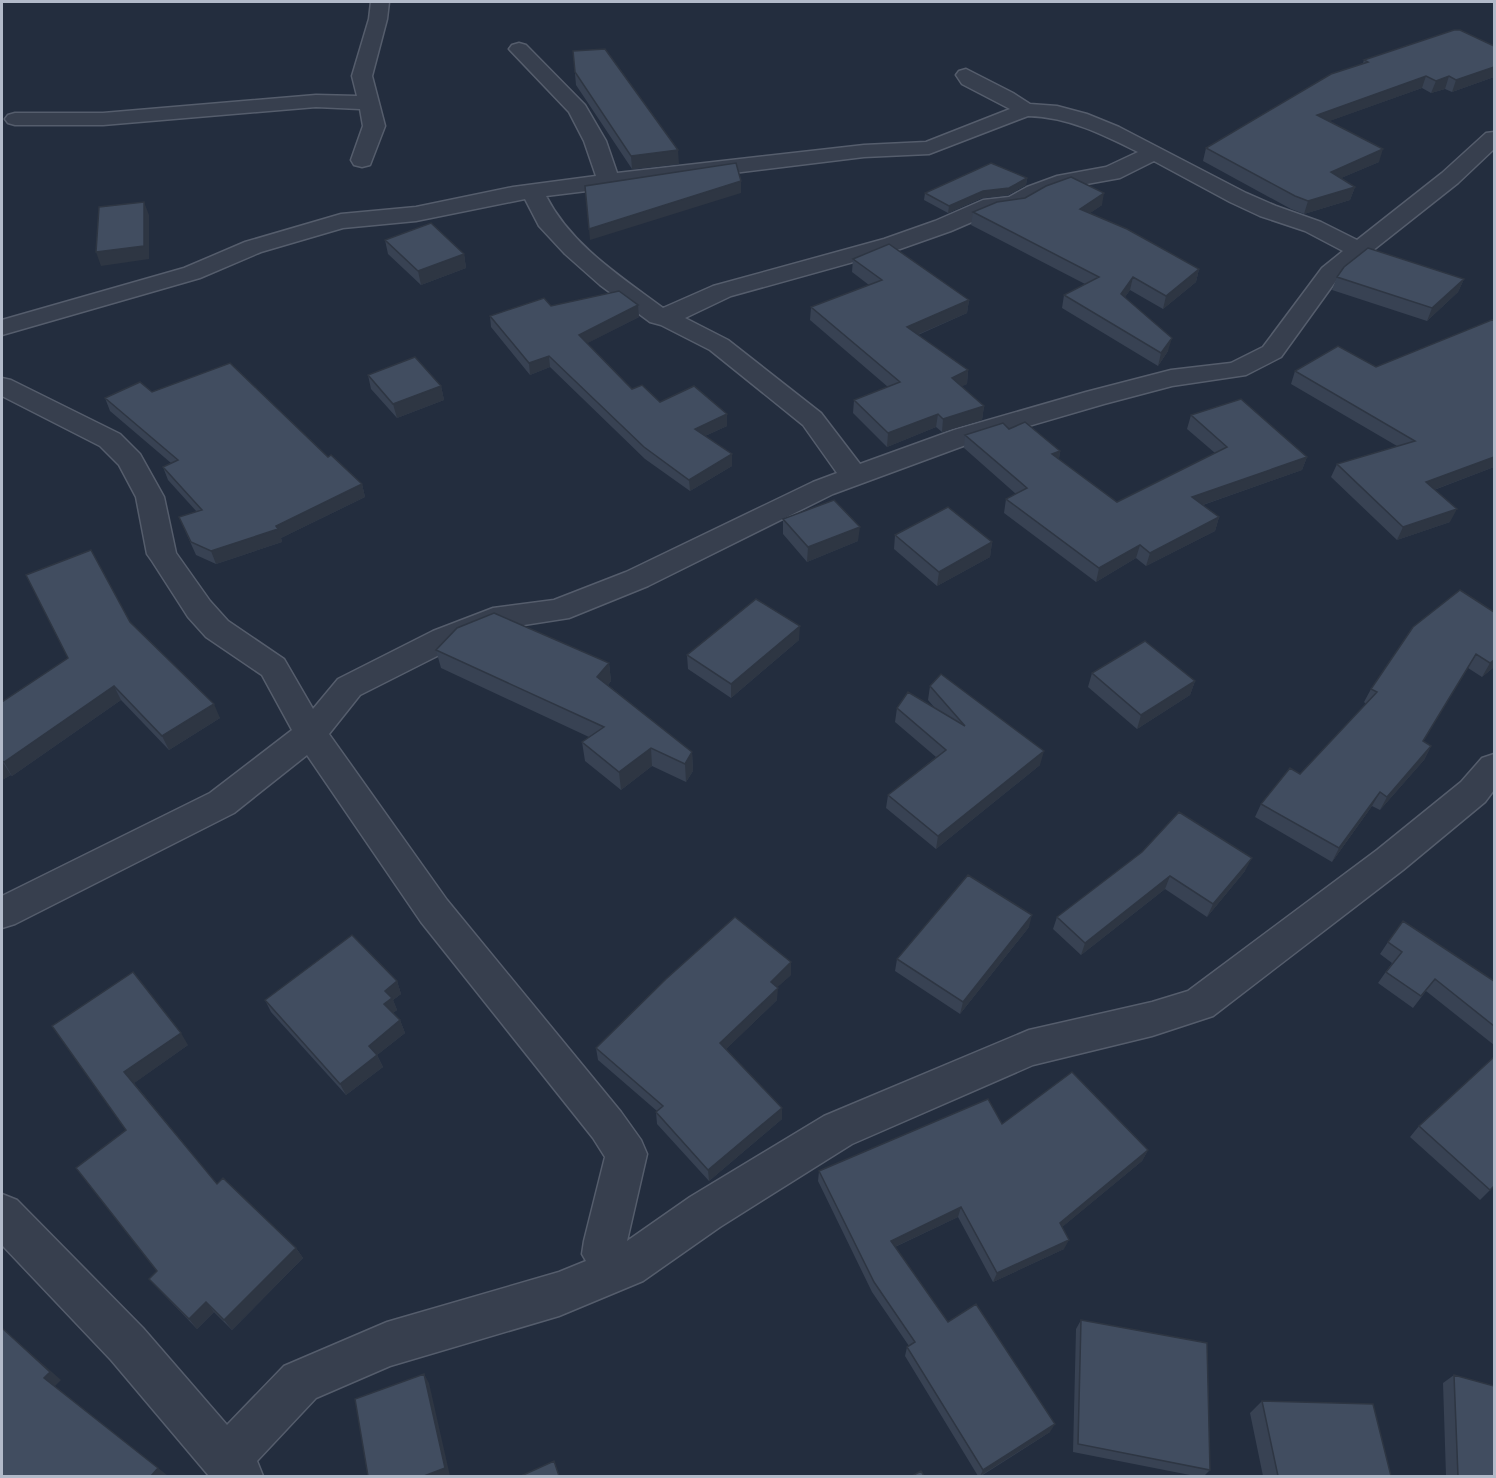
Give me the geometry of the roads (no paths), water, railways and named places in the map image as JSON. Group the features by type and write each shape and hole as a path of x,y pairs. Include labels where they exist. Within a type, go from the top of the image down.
{"street":[{"path":"362,160 374,126 362,76 378,19 380,2"},
{"path":"519,49 578,109 595,141 609,180"},
{"path":"966,75 969,80 1006,97 1024,110"},
{"path":"15,119 103,120 316,101 369,103"},
{"path":"2,328 192,273 253,247 341,221 416,214 532,191 609,180 864,151 929,148 1024,110 1050,110 1068,114 1153,153 1262,209 1309,224 1360,250"},
{"path":"2,913 222,803 311,734 349,687 444,639 493,619 558,610 637,579 823,488 964,436 1171,378 1237,370 1272,352 1330,273 1450,178 1494,138"},
{"path":"659,317 679,312 722,291 892,244 943,226 991,205 1014,204 1035,192 1065,181 1112,172 1153,153"},
{"path":"532,191 547,221 573,249 609,280 659,317 670,320 719,345 812,419 854,476"},
{"path":"2,386 110,440 130,460 150,497 162,554 199,609 217,629 273,667 311,734 434,911 607,1125 626,1154 621,1184 607,1229 604,1254 628,1266"},
{"path":"2,1215 127,1344 233,1468 300,1382 387,1344 559,1294 628,1266 705,1212 838,1130 1029,1048 1152,1019 1200,1004 1390,860 1473,792 1494,767"}]}
